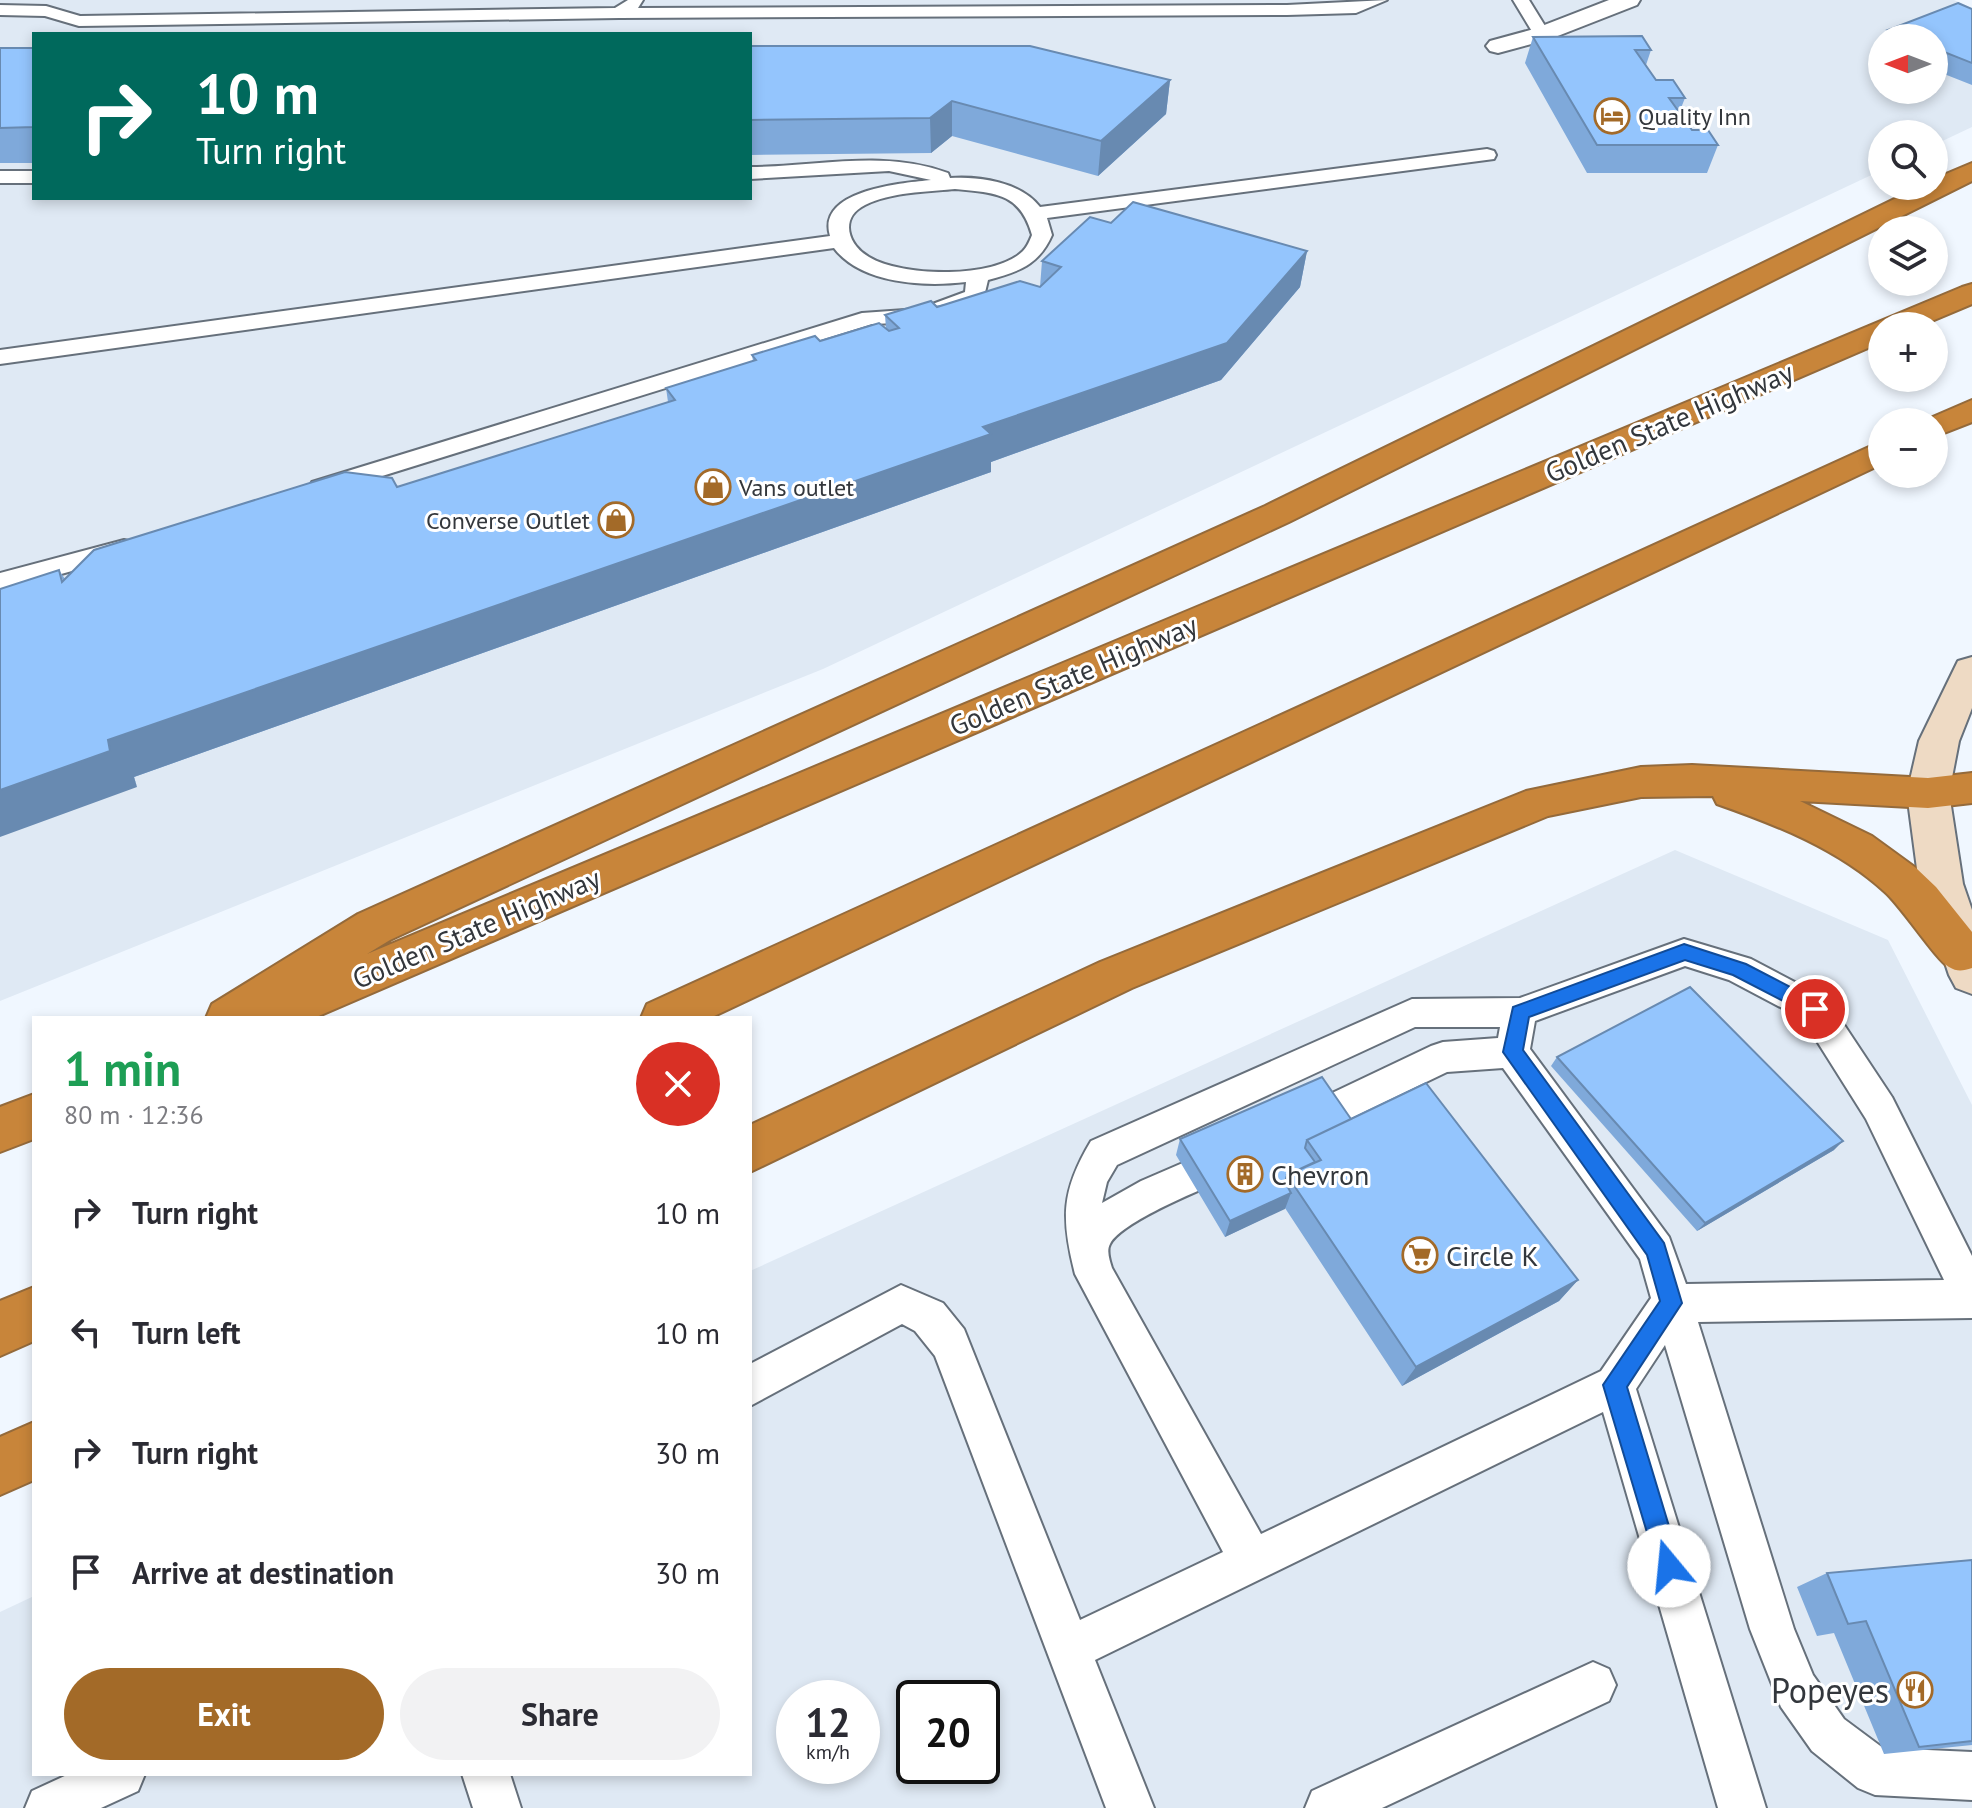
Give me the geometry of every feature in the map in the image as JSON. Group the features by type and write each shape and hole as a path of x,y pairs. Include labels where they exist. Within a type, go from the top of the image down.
{"highway":[{"path":"232,1016 374,927 1277,514 1972,171"},
{"path":"1928,312 1972,293"},
{"name":"Golden State Highway","path":"269,1016 1868,337"},
{"path":"1948,421 1972,410"},
{"path":"668,1016 1868,458"},
{"path":"1692,780 1757,802 1833,834 1875,862 1918,897 1967,964"},
{"path":"752,1148 1116,975 1541,802 1641,782 1692,780 1928,793 1972,788"},
{"path":"0,1130 32,1117"},
{"path":"0,1329 32,1314"},
{"path":"0,1466 32,1452"}],"main road":[{"path":"1967,964 1941,884 1928,793 1939,741 1972,670"}],"street":[{"path":"1498,46 1542,34 1629,0"}],"lane":[{"path":"339,16 351,0"},
{"path":"619,13 639,0"},
{"path":"0,10 46,11 79,21 619,13 1287,10 1356,8 1379,0"},
{"path":"1521,0 1542,34"},
{"path":"1038,213 1487,155"},
{"path":"752,173 867,165 923,169 955,183"},
{"path":"800,172 836,184 848,207"},
{"path":"0,177 32,177"},
{"path":"955,183 994,188 1020,195 1038,213 1042,235 1030,256 1008,269 978,276 903,275 865,265 847,253 837,241 838,222 848,207 898,190 955,183"},
{"path":"0,357 837,241"},
{"path":"865,265 876,301"},
{"path":"303,492 876,301 922,315 975,296 978,276"},
{"path":"0,582 153,540"},
{"path":"1252,1561 1094,1274 1081,1211 1087,1179 1104,1153 1412,1013 1520,1012 1684,952 1739,969 1815,1009 1879,1108 1972,1298 1671,1303"},
{"path":"1520,1012 1512,1052 1656,1250 1772,1629 1797,1691 1828,1735 1875,1771 1972,1776"},
{"path":"1088,1250 1092,1236 1109,1218 1443,1057 1512,1052"},
{"path":"1069,1649 1615,1385 1671,1303"},
{"path":"752,1385 901,1304 929,1317 950,1343 1130,1808"},
{"path":"1615,1385 1742,1808"},
{"path":"1329,1808 1593,1685"},
{"path":"49,1808 117,1776"},
{"path":"487,1776 497,1808"}],"shaded area":[{"path":"0,0 1954,0 1972,8 1972,127 1948,138 1948,120 1868,120 1868,177 823,669 0,1001"},
{"path":"1675,850 1888,940 1972,1105 1972,1808 0,1808 0,1612 32,1597 32,1776 752,1776 752,1270"}],"building":[{"path":"1958,3 1972,9 1972,63 1948,54 1948,24 1904,24"},
{"path":"1642,36 1651,50 1635,50 1656,80 1673,80 1685,98 1669,98 1692,130 1708,130 1718,145 1597,145 1533,37"},
{"path":"752,46 1030,46 1170,80 1101,141 952,101 930,118 752,120"},
{"path":"0,48 32,48 32,127 0,128"},
{"path":"1133,202 1307,251 1227,343 983,427 991,434 108,740 110,751 0,790 0,589 59,570 62,582 94,550 345,472 392,478 397,487 675,400 666,388 756,360 752,355 815,336 820,341 879,323 889,331 899,328 885,315 931,301 937,307 1020,281 1040,287 1061,267 1042,261 1090,217 1111,223"},
{"path":"1690,987 1843,1141 1705,1223 1557,1057"},
{"name":"Chevron","path":"1322,1077 1351,1119 1307,1140 1305,1148 1315,1162 1287,1175 1285,1182 1291,1193 1230,1221 1180,1139"},
{"name":"Circle K","path":"1426,1083 1578,1280 1416,1367 1287,1175 1321,1160 1307,1140"},
{"name":"Popeyes","path":"1972,1560 1972,1741 1919,1747 1866,1621 1848,1624 1827,1573"}],"place":[{"name":"Quality Inn","path":"1612,116"},
{"name":"Vans outlet","path":"713,487"},
{"name":"Converse Outlet","path":"616,520"},
{"name":"Chevron","path":"1245,1174"},
{"name":"Circle K","path":"1420,1255"},
{"name":"Popeyes","path":"1915,1690"}],"route":[{"path":"1669,1566 1615,1385 1671,1303 1656,1250 1512,1052 1520,1012 1684,952 1739,969 1815,1009"}]}
